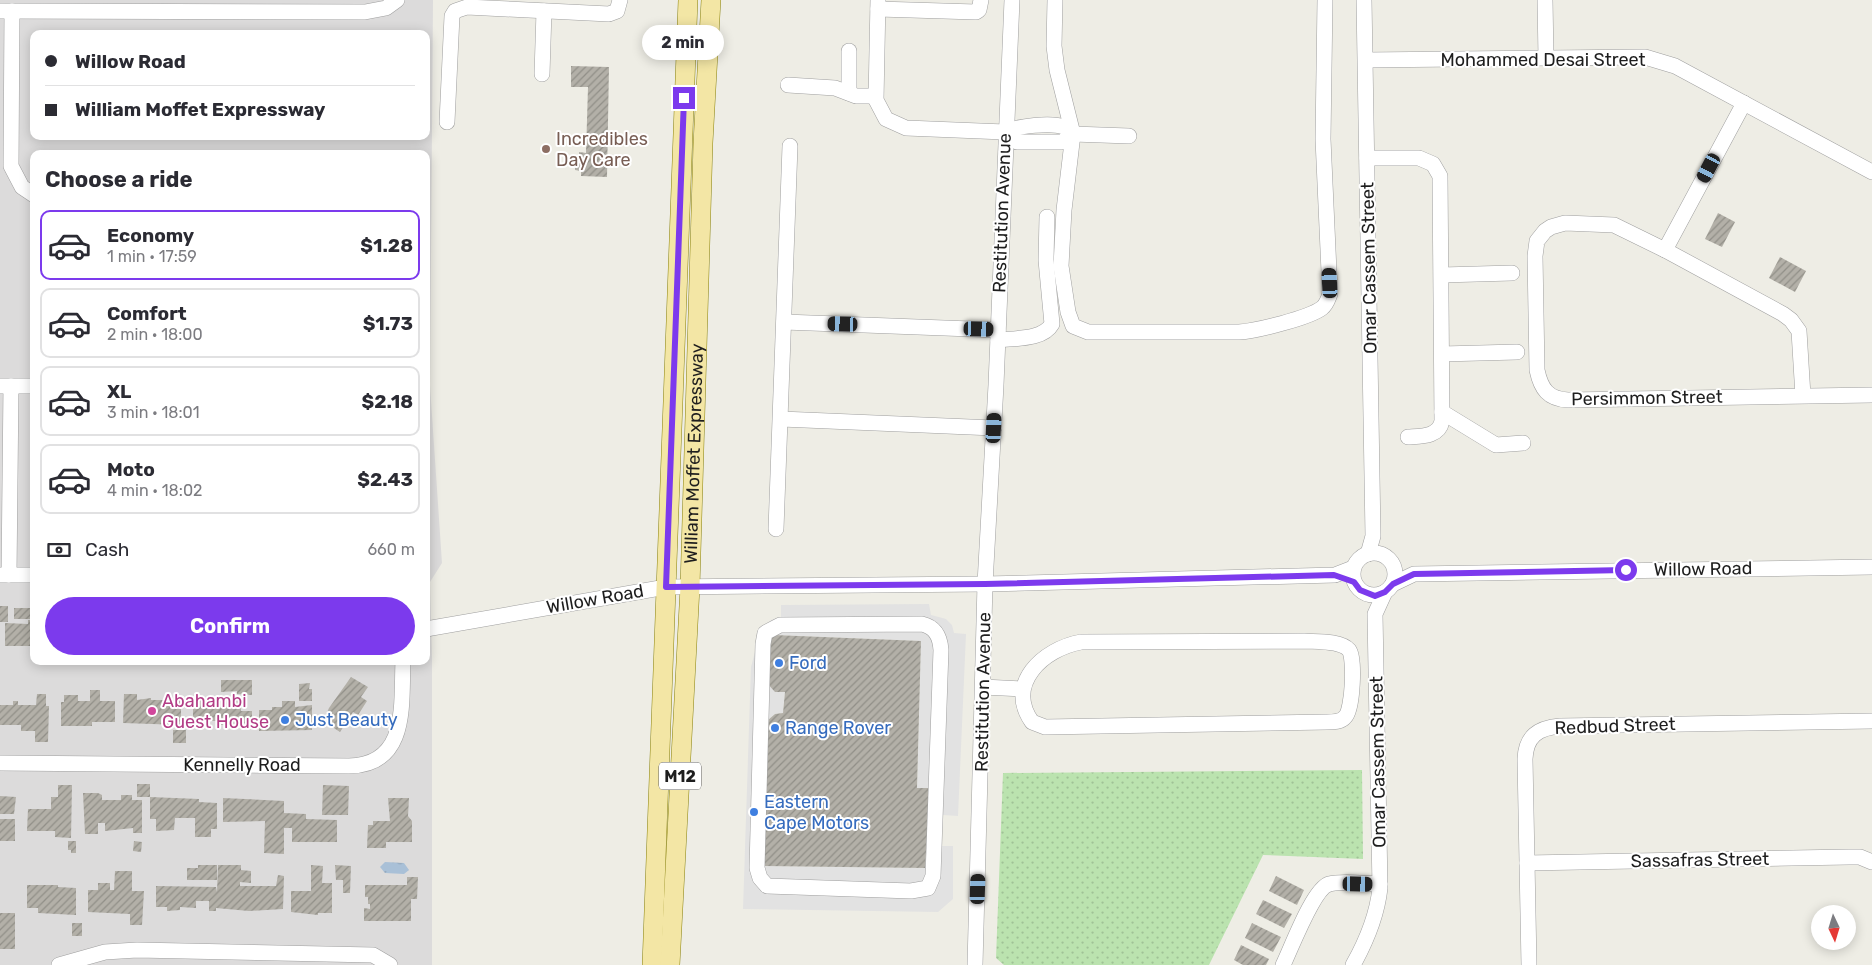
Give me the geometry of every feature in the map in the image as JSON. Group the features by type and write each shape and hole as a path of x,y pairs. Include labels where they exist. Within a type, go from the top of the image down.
{"main road":[{"name":"William Moffet Expressway","path":"652,965 688,0"},
{"name":"William Moffet Expressway","path":"670,965 690,588 703,143 711,0"}],"street":[{"path":"30,192 22,187 11,166 6,11 365,12 386,8 397,0"},
{"path":"447,122 452,16 455,11 467,7 544,11 590,6 615,13 620,0"},
{"path":"982,0 979,10 976,12 878,4 876,96 879,111 886,119 906,128 1005,132 1017,126 1050,126 1064,127 1073,134 1129,136"},
{"name":"Restitution Avenue","path":"975,965 985,584 994,428 1012,0"},
{"path":"1055,0 1054,46 1057,70 1073,134 1064,210 1061,266 1068,312 1073,326 1088,332 1249,332 1315,312 1327,303 1330,283 1322,139 1324,0"},
{"name":"Omar Cassem Street","path":"1364,0 1374,554"},
{"path":"1545,0 1546,58"},
{"path":"542,74 544,11"},
{"path":"849,51 849,93"},
{"name":"Mohammed Desai Street","path":"1366,60 1644,58 1675,66 1872,172"},
{"path":"788,85 835,88 849,93 876,96"},
{"path":"1665,250 1744,103"},
{"path":"776,530 790,146"},
{"path":"1367,158 1419,158 1429,160 1436,168 1441,185 1441,426 1438,430 1426,435 1408,437"},
{"path":"784,322 998,335 1037,335 1049,330 1052,324 1046,260 1047,217"},
{"name":"Persimmon Street","path":"1803,396 1801,341 1797,326 1783,314 1623,229 1605,224 1564,223 1551,227 1541,235 1535,248 1537,370 1540,383 1547,394 1568,400 1872,395"},
{"path":"1442,275 1512,273"},
{"path":"1442,354 1517,352"},
{"path":"30,386 5,386 5,575 30,575"},
{"path":"1442,412 1496,445 1524,443"},
{"path":"781,418 994,428"},
{"path":"1374,554 1392,564 1395,574 1389,588 1375,596 1364,593 1353,575 1361,557 1374,554"},
{"name":"Willow Road","path":"1392,564 1414,574 1872,567"},
{"name":"Willow Road","path":"1389,588 1414,574"},
{"name":"Willow Road","path":"430,628 666,587 985,584 1353,575"},
{"name":"Omar Cassem Street","path":"1375,614 1389,588"},
{"name":"Omar Cassem Street","path":"1353,965 1374,917 1380,884 1375,614 1364,593"},
{"path":"780,625 929,626 938,635 941,650 933,876 930,885 924,889 911,891 773,887 762,882 757,868 763,644 765,633 780,625"},
{"path":"1304,641 1343,646 1350,652 1352,660 1349,712 1341,720 1327,722 1045,727 1032,722 1028,717 1023,708 1022,688 1037,665 1048,656 1067,645 1080,642 1304,641"},
{"name":"Kennelly Road","path":"0,763 357,766 369,762 385,752 396,739 401,716 403,665"},
{"path":"983,687 1022,688"},
{"name":"Redbud Street","path":"1529,965 1525,752 1528,740 1543,729 1560,726 1872,721"},
{"name":"Sassafras Street","path":"1527,863 1849,857 1860,857 1872,862"},
{"path":"1283,965 1310,908 1322,889 1328,884 1336,883 1380,884"},
{"path":"59,965 96,954 136,950 373,955 390,965"}],"shaded area":[{"path":"0,0 433,0 430,386 430,150 30,150 30,665 430,665 430,582 432,659 432,965 0,965"},
{"path":"430,386 442,563 430,582"},
{"path":"929,604 931,615 946,619 952,625 954,633 966,634 958,816 929,814 930,788 917,788 921,641 774,635 775,692 785,692 783,713 775,714 768,720 764,866 925,868 927,846 953,846 953,899 938,912 743,909 751,667 760,633 771,620 781,617 781,605"}],"green space":[{"path":"1362,770 1363,859 1263,855 1209,965 1004,965 996,958 1003,773"}],"water":[{"path":"385,862 404,863 409,870 404,874 385,873 380,867"}],"building":[{"path":"571,66 609,67 607,177 581,176 581,171 575,170 575,162 579,162 579,152 586,153 588,87 571,87"},
{"path":"1718,213 1735,222 1722,247 1705,239"},
{"path":"1780,257 1806,271 1795,292 1769,278"},
{"path":"0,606 8,606 8,622 0,622"},
{"path":"14,608 30,608 30,619 14,619"},
{"path":"28,620 30,620 30,646 5,646 5,623 28,624"},
{"path":"774,635 921,641 917,788 930,788 925,868 763,866 768,720 775,714 783,713 785,692 775,692 766,682 767,645"},
{"path":"351,677 368,687 361,697 367,701 358,715 353,712 340,732 323,721 329,708"},
{"path":"221,680 252,680 252,695 237,694 237,691 221,692"},
{"path":"310,683 309,689 312,689 312,701 299,701 299,684"},
{"path":"90,690 100,690 100,701 115,701 115,722 92,722 92,726 61,726 61,702 64,702 64,695 78,695 78,701 90,701"},
{"path":"37,694 46,694 46,706 49,706 48,742 35,742 35,731 21,731 21,725 0,725 0,705 13,705 13,701 18,701 18,705 36,705"},
{"name":"Abahambi Guest House","path":"124,694 137,694 137,700 151,698 151,700 181,700 181,725 123,723"},
{"path":"241,699 241,711 252,711 252,723 217,725 217,721 193,721 193,700"},
{"name":"Just Beauty","path":"282,701 295,701 295,707 312,705 312,730 259,731 259,710 272,710 272,707 282,707"},
{"path":"173,730 186,730 186,743 173,743"},
{"path":"137,784 150,784 150,797 137,797"},
{"path":"58,785 72,785 71,838 55,837 55,831 27,831 28,809 51,809 51,797 58,797"},
{"path":"323,785 349,786 348,815 322,815"},
{"path":"83,793 98,793 102,795 102,800 121,800 121,795 132,795 132,800 142,800 142,833 133,833 133,828 105,831 105,823 98,823 98,834 85,834"},
{"path":"0,796 16,797 14,814 0,814"},
{"path":"150,797 199,799 199,802 217,803 217,829 211,829 211,837 195,837 195,818 175,818 174,830 156,831 156,819 150,819"},
{"path":"223,798 284,801 284,813 306,814 306,819 337,820 337,842 292,842 292,828 284,828 284,854 264,853 265,821 223,822"},
{"path":"388,798 409,798 408,816 412,821 412,842 386,842 386,848 367,848 368,825 373,825 373,821 390,821"},
{"path":"0,819 15,819 15,841 0,841"},
{"path":"68,841 76,841 76,853 71,853 71,850 68,850"},
{"path":"134,841 142,842 141,852 133,851"},
{"path":"198,865 217,865 217,880 187,880 187,868 198,868"},
{"path":"218,865 241,865 241,870 251,871 251,883 240,882 240,886 276,886 278,875 284,876 283,909 249,911 216,908 216,911 209,911 209,901 196,901 196,908 180,907 180,910 167,911 167,907 156,907 156,886 216,887 217,892"},
{"path":"311,865 323,866 322,883 332,883 332,913 318,913 318,915 291,912 291,891 311,891"},
{"path":"335,865 351,866 350,893 343,893 343,880 336,880"},
{"path":"115,871 132,871 132,891 144,891 142,925 130,925 130,914 88,912 88,890 98,890 98,883 110,883 110,890 114,890"},
{"path":"1276,876 1304,890 1297,905 1269,891"},
{"path":"407,877 418,877 417,899 411,899 411,921 364,921 364,908 370,909 368,897 365,897 365,885 407,885"},
{"path":"27,885 58,885 58,887 76,888 76,915 38,913 38,908 27,908"},
{"path":"1263,900 1292,914 1284,928 1256,914"},
{"path":"0,913 15,913 15,949 0,949"},
{"path":"72,923 82,923 82,936 72,936"},
{"path":"1252,923 1281,937 1273,952 1245,938"},
{"path":"1241,945 1269,959 1266,965 1243,965 1234,960"}],"place":[{"name":"Incredibles Day Care","path":"546,149"},
{"name":"Ford","path":"779,663"},
{"name":"Abahambi Guest House","path":"152,711"},
{"name":"Just Beauty","path":"285,720"},
{"name":"Range Rover","path":"775,728"},
{"name":"Eastern Cape Motors","path":"754,812"}],"route":[{"path":"684,98 666,587 985,584 1334,575 1354,582 1364,593 1375,596 1388,590 1393,584 1414,574 1626,570"}]}
